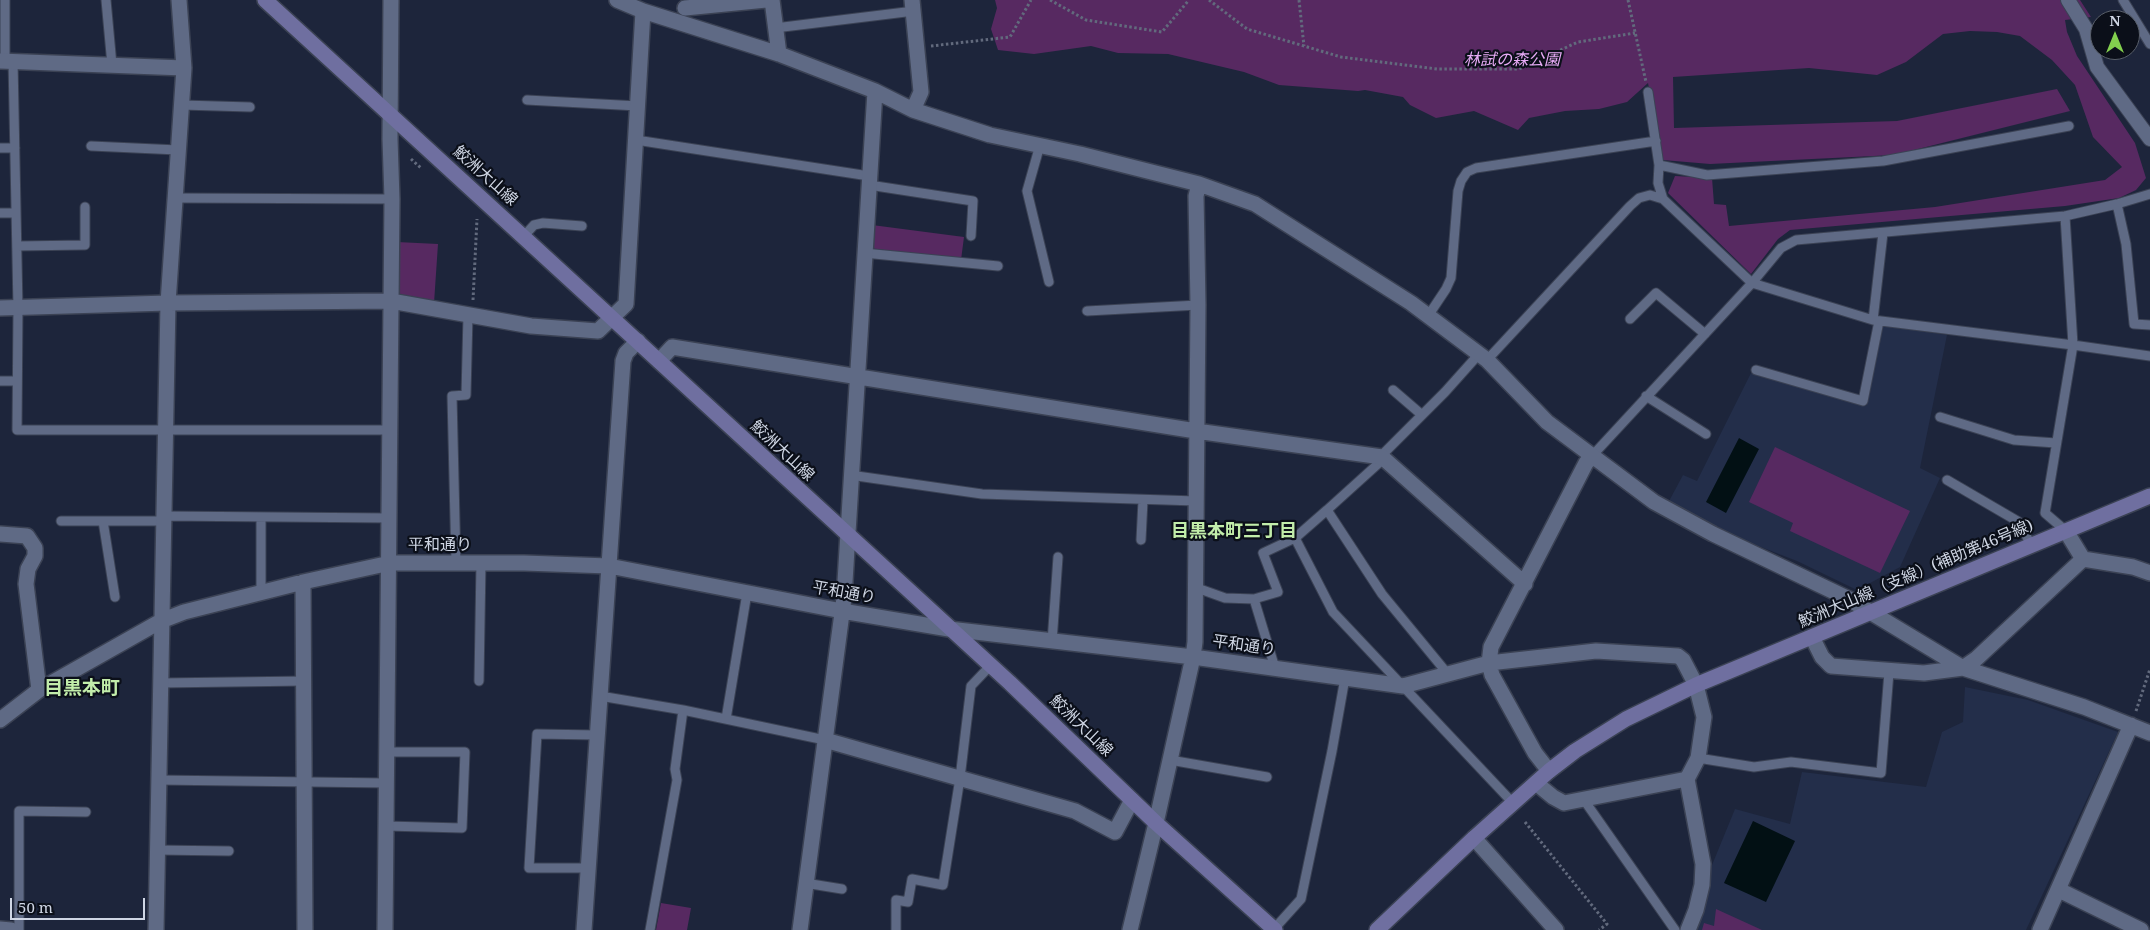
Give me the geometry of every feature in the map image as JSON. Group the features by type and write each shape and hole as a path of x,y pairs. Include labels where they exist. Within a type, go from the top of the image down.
{"main road":[{"name":"鮫洲大山線","path":"265,0 613,317 949,629 991,665 1156,823 1274,930"},
{"name":"鮫洲大山線（支線）(補助第46号線)","path":"1377,930 1474,838 1549,771 1575,751 1626,719 1696,685 2150,496"}],"street":[{"path":"156,930 168,303 184,68 179,0"},
{"path":"385,930 390,563 391,0"},
{"path":"617,0 687,25 779,54 874,92 913,110 990,135 1080,154 1199,184 1255,204 1410,302 1483,357 1547,422 1654,502 1713,534 1828,588 1872,612 1963,668 2150,733"},
{"path":"687,25 685,4 766,0"},
{"path":"772,0 779,54"},
{"path":"2068,0 2086,28 2097,67 2150,139"},
{"path":"913,6 920,92 913,110"},
{"path":"0,308 168,303 391,301 531,326 598,331 626,304 643,10"},
{"path":"6,61 184,68"},
{"path":"800,930 842,611 858,376 874,92"},
{"path":"1130,930 1193,657 1197,588 1196,431 1198,305 1196,196 1199,184"},
{"path":"584,930 623,361 626,353 638,341"},
{"path":"659,361 672,347 1196,431 1382,457 1525,584"},
{"path":"1549,771 1535,753 1492,675 1489,662 1490,647 1525,584 1586,463 1592,456"},
{"path":"2066,531 2083,558 2133,567 2150,573"},
{"path":"0,534 27,536 35,548 35,556 28,569 26,584 39,690"},
{"path":"1812,637 1822,657 1831,666 1889,672 1924,673 1963,668 1976,659 2083,558"},
{"name":"平和通り","path":"0,720 39,690 161,621 184,612 303,582 390,563 482,563 609,566 842,611 949,629 1193,657 1403,686 1489,662 1596,651 1678,656 1683,660 1696,685 1704,717 1698,758"},
{"path":"303,582 306,782 305,930"},
{"path":"2040,930 2131,725"},
{"path":"825,740 1075,811 1115,832 1132,800"},
{"path":"1688,930 1696,910 1702,885 1703,864 1687,778 1698,758"},
{"path":"1536,783 1553,797 1564,803 1687,778"},
{"path":"1474,838 1556,930"},
{"path":"2059,890 2141,930"},
{"path":"0,929 11,930"}],"lane":[{"path":"5,0 6,61 15,148 18,308 17,430 389,430"},
{"path":"106,0 112,65"},
{"path":"2123,0 2150,44"},
{"path":"775,28 913,6"},
{"path":"1648,92 1659,165 1658,183 1663,198 1752,283 1876,321 2150,356"},
{"path":"527,100 638,106"},
{"path":"182,105 250,107"},
{"path":"1659,165 1707,174 1883,161 2069,126"},
{"path":"636,140 973,201 971,236"},
{"path":"1428,316 1451,278 1458,191 1461,181 1467,172 1476,168 1656,141"},
{"path":"91,146 178,150"},
{"path":"1040,146 1028,191 1049,282"},
{"path":"0,148 15,148"},
{"path":"1592,456 1752,283 1781,248 1796,240 2065,216 2150,194"},
{"path":"1197,588 1224,598 1254,599 1278,592 1263,552 1295,538 1379,463 1385,452 1483,357 1639,198 1650,195 1663,198"},
{"path":"175,198 392,199"},
{"path":"2117,204 2126,244 2134,324 2150,325"},
{"path":"17,246 85,245 85,208"},
{"path":"0,213 16,213"},
{"path":"2065,216 2072,345 2045,513 2066,531"},
{"path":"524,236 534,226 543,223 582,226"},
{"path":"1756,370 1863,401 1876,321 1883,233"},
{"path":"864,253 998,266"},
{"path":"1630,319 1656,293 1705,334"},
{"path":"1087,311 1198,305"},
{"path":"456,563 452,396 466,396 469,315"},
{"path":"0,381 17,381"},
{"path":"1393,390 1422,415"},
{"path":"1646,396 1706,434"},
{"path":"1940,417 2014,440 2056,443"},
{"path":"850,476 982,494 1196,501"},
{"path":"1947,480 2019,522 2031,545"},
{"path":"1140,540 1144,500"},
{"path":"1327,510 1382,594 1447,673"},
{"path":"261,517 261,594"},
{"path":"62,521 261,517 389,518"},
{"path":"103,521 115,598"},
{"path":"1295,538 1333,612 1513,803"},
{"path":"1052,642 1058,557"},
{"path":"479,681 482,563"},
{"path":"726,719 747,593"},
{"path":"1254,599 1275,668"},
{"path":"896,930 896,900 908,902 912,879 942,885 960,778 971,686 991,665"},
{"path":"1698,758 1754,767 1791,762 1881,773 1889,672"},
{"path":"1274,930 1301,899 1332,751 1345,678"},
{"path":"160,683 304,681"},
{"path":"600,696 683,710 825,740"},
{"path":"650,930 676,780 675,769 683,710"},
{"path":"588,868 529,868 537,734 597,735"},
{"path":"386,826 462,828 465,752 387,752"},
{"path":"1170,760 1267,777"},
{"path":"158,780 387,783"},
{"path":"1584,800 1675,930"},
{"path":"19,930 19,811 86,812"},
{"path":"157,850 229,851"},
{"path":"805,884 842,889"}],"path":[{"path":"917,47 1010,37 1030,0"},
{"path":"1050,0 1086,20 1162,32 1189,0"},
{"path":"1209,0 1247,29 1341,57 1437,69 1519,69 1578,42 1636,33"},
{"path":"1299,0 1304,46"},
{"path":"1628,0 1648,92"},
{"path":"411,159 425,171"},
{"path":"469,315 479,220 472,214"},
{"path":"2131,725 2150,669"},
{"path":"1525,822 1606,924 1599,930"}],"shaded area":[{"path":"1882,325 1947,335 1920,468 1940,478 1900,567 1857,590 1797,561 1735,537 1668,503 1683,475 1697,481 1751,373 1866,406"},
{"path":"1739,438 1759,449 1726,513 1706,502"},
{"path":"1965,687 2028,700 2118,732 2026,930 1697,930 1712,865 1735,809 1790,824 1802,772 1926,787 1942,732 1963,722"},
{"path":"1753,821 1795,841 1766,902 1724,883"}],"green space":[{"name":"林試の森公園","path":"995,0 2080,0 2090,17 2065,20 2067,32 2077,56 2135,143 2146,178 2136,190 2119,198 2065,206 1790,230 1778,239 1751,274 1668,193 1675,176 1712,178 1714,204 1726,205 1729,226 1935,207 2105,180 2122,167 2093,137 2075,85 2052,60 2020,36 1997,32 1970,31 1943,34 1906,62 1877,75 1809,68 1673,77 1674,128 1897,121 2057,89 2070,111 1894,155 1710,164 1663,160 1648,83 1627,102 1599,109 1565,111 1529,118 1518,130 1474,111 1436,118 1410,105 1403,97 1365,90 1279,85 1244,72 1168,54 1118,53 1091,46 1034,54 998,50 991,29 997,8"},
{"path":"872,225 964,237 961,260 869,248"},
{"path":"397,242 438,244 434,303 397,296"},
{"path":"1775,447 1910,511 1880,573 1790,531 1793,523 1749,502"},
{"path":"661,903 691,908 687,930 656,930"},
{"path":"1716,909 1762,930 1702,930 1704,923 1714,926"}],"district":[{"name":"目黒本町三丁目","path":"1234,532"},
{"name":"目黒本町","path":"82,689"}]}
